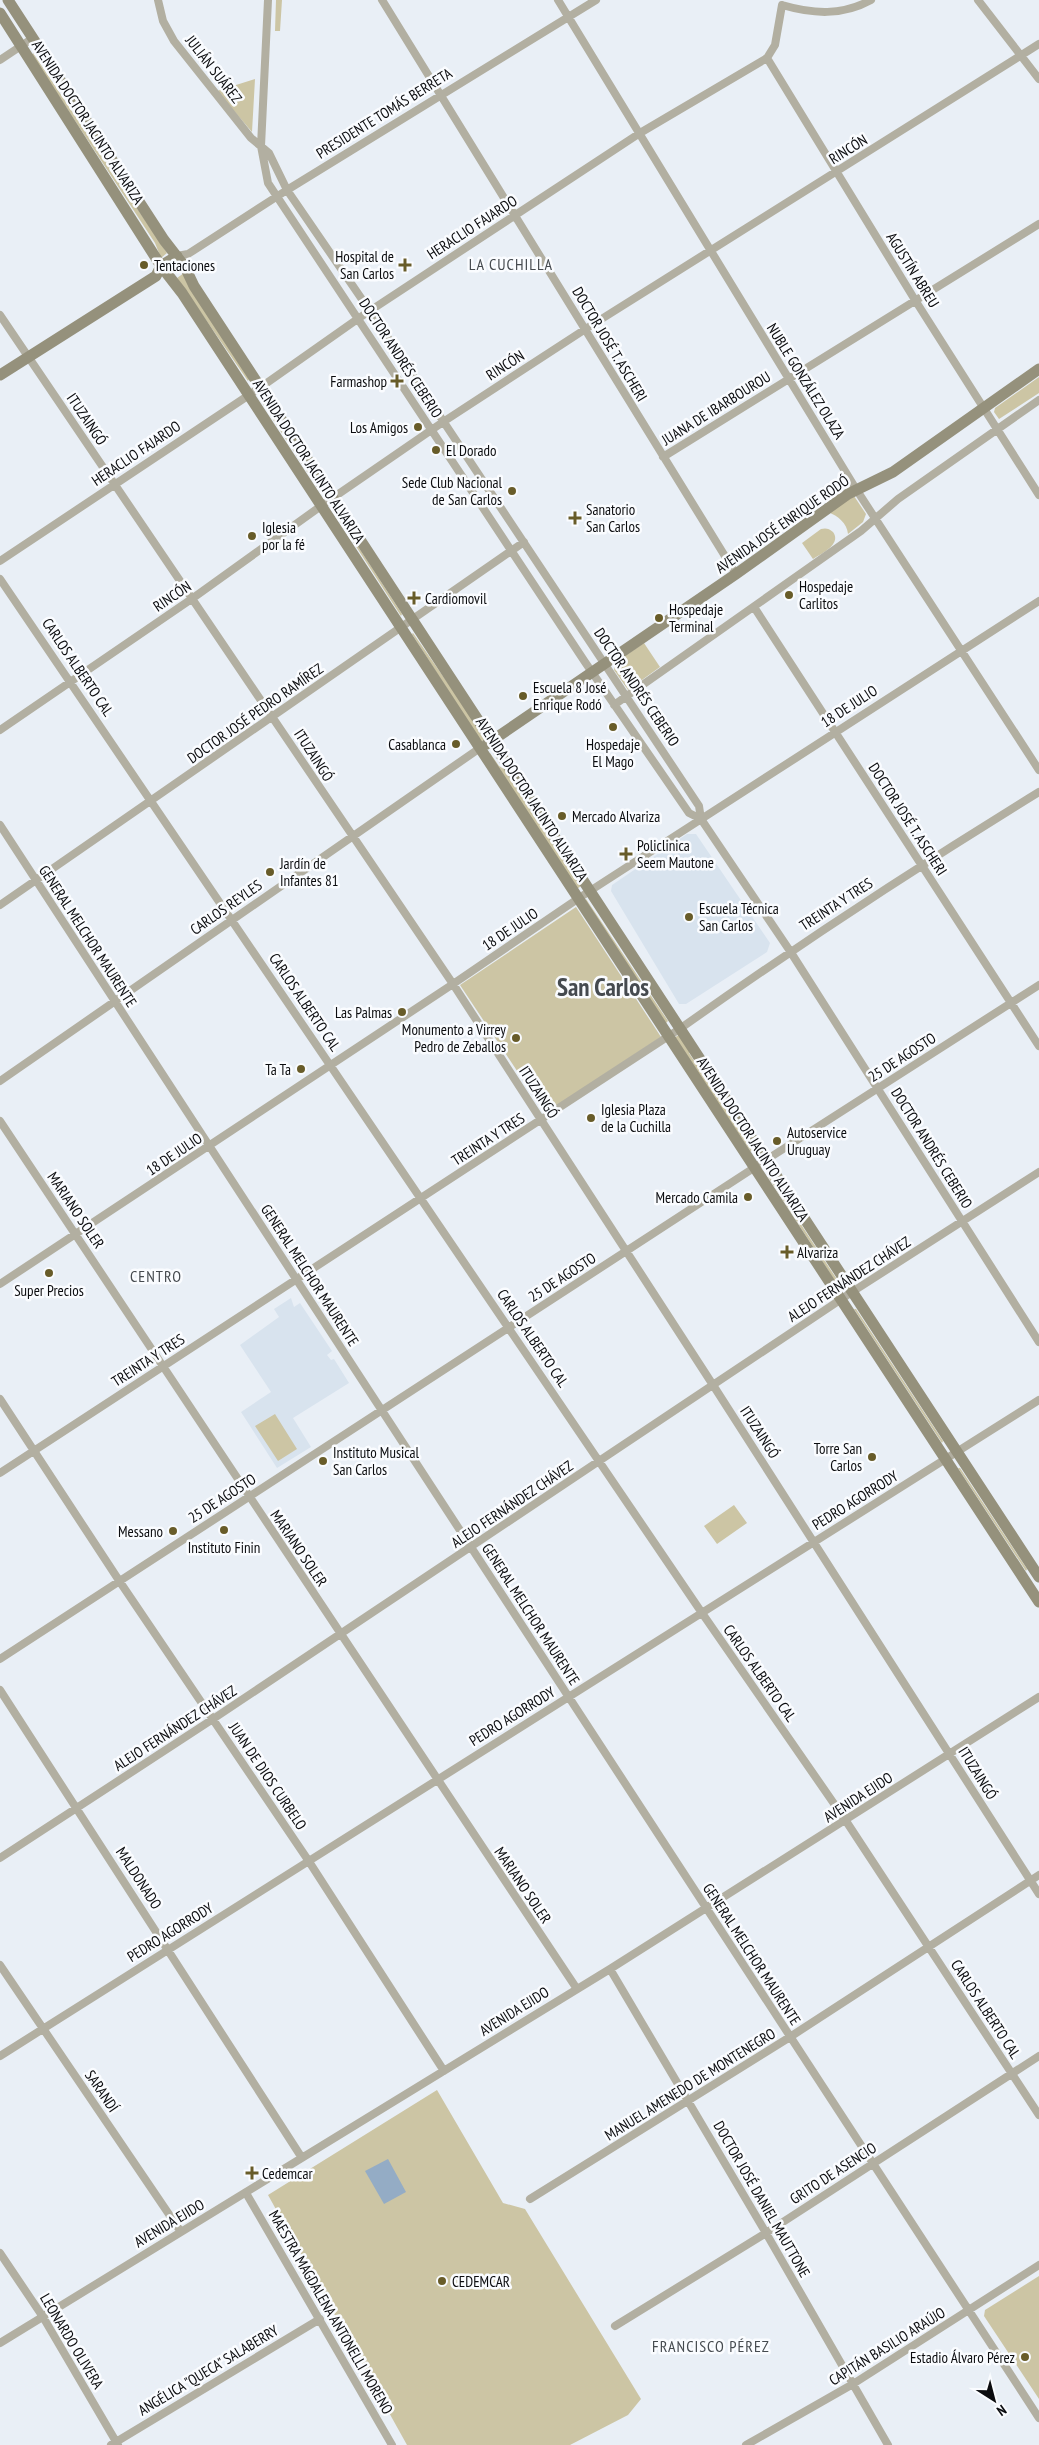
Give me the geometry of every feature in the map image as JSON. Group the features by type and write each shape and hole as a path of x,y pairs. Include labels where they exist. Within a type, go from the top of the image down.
{"main road":[{"name":"AVENIDA DOCTOR JACINTO ALVARIZA","path":"8,0 164,240 183,255 185,266 194,286 591,890 1039,1578"},
{"name":"AVENIDA DOCTOR JACINTO ALVARIZA","path":"0,13 159,271 169,277 248,395 1039,1602"},
{"name":"PRESIDENTE TOMÁS BERRETA","path":"0,375 183,255"},
{"path":"169,277 185,266"},
{"name":"AVENIDA JOSÉ ENRIQUE RODÓ","path":"592,672 856,489 893,472 1039,369"},
{"name":"CARLOS REYLES","path":"480,748 592,672"}],"street":[{"name":"JULIÁN SUÁREZ","path":"158,0 163,21 174,41 251,138 261,146"},
{"path":"261,146 268,0"},
{"name":"DOCTOR JOSÉ T. ASCHERI","path":"382,0 736,574"},
{"name":"NUBLE GONZÁLEZ OLAZA","path":"558,0 856,489 1039,770"},
{"name":"PRESIDENTE TOMÁS BERRETA","path":"183,255 596,0"},
{"path":"767,58 775,45 780,28 780,2 804,11 832,12 849,9 872,0"},
{"path":"978,0 1039,79"},
{"path":"0,60 33,38"},
{"name":"RINCÓN","path":"0,730 193,598 321,506 443,422 710,250 1039,44"},
{"name":"HERACLIO FAJARDO","path":"0,561 261,387 359,318 640,133 767,58"},
{"name":"AGUSTÍN ABREU","path":"767,58 915,300 1039,495"},
{"name":"DOCTOR ANDRÉS CEBERIO","path":"261,146 269,153 287,190 370,311 699,806 701,819 790,951 1039,1342"},
{"name":"DOCTOR ANDRÉS CEBERIO","path":"261,146 268,183 614,705 689,813 701,819"},
{"name":"JUANA DE IBARBOUROU","path":"663,457 1039,224"},
{"name":"ITUZAINGÓ","path":"0,315 453,984 950,1753 1039,1894"},
{"path":"614,705 877,519 898,500 1039,400"},
{"name":"DOCTOR JOSÉ PEDRO RAMÍREZ","path":"0,905 413,621 524,542"},
{"name":"CARLOS ALBERTO CAL","path":"0,579 152,800 702,1613 846,1821 1039,2115"},
{"name":"18 DE JULIO","path":"0,1284 453,984 591,890 834,731 1039,601"},
{"name":"DOCTOR JOSÉ T. ASCHERI","path":"754,607 1039,1046"},
{"name":"CARLOS REYLES","path":"0,1081 480,748"},
{"name":"TREINTA Y TRES","path":"0,1473 542,1120 681,1028 790,951 921,864 1039,792"},
{"name":"GENERAL MELCHOR MAURENTE","path":"0,825 1039,2418"},
{"name":"25 DE AGOSTO","path":"0,1659 766,1160 1039,986"},
{"name":"MARIANO SOLER","path":"0,1121 436,1780 577,1989"},
{"name":"ALEJO FERNÁNDEZ CHÁVEZ","path":"0,1858 340,1635 852,1292 1039,1172"},
{"name":"JUAN DE DIOS CURBELO","path":"0,1399 120,1582 308,1860 444,2071"},
{"name":"PEDRO AGORRODY","path":"0,2056 1039,1400"},
{"path":"1029,1586 1039,1578"},
{"name":"MALDONADO","path":"0,1690 169,1949 302,2158"},
{"name":"AVENIDA EJIDO","path":"0,2343 610,1969 846,1821 1039,1696"},
{"name":"MANUEL AMENEDO DE MONTENEGRO","path":"530,2199 790,2037 1039,1875"},
{"name":"SARANDÍ","path":"0,1965 181,2232"},
{"name":"DOCTOR JOSÉ DANIEL MAUTTONE","path":"610,1969 689,2101 888,2445"},
{"name":"GRITO DE ASENCIO","path":"615,2326 766,2233 1039,2056"},
{"name":"MAESTRA MAGDALENA ANTONELLI MORENO","path":"246,2193 392,2445"},
{"name":"LEONARDO OLIVERA","path":"0,2253 43,2317 115,2444"},
{"name":"CAPITÁN BASILIO ARAÚJO","path":"746,2445 853,2384 1039,2265"},
{"name":"ANGÉLICA \"QUECA\" SALABERRY","path":"115,2444 320,2319"}],"shaded area":[{"path":"276,0 282,0 280,31 275,31"},
{"path":"33,53 167,253 161,258 155,243 32,55"},
{"path":"255,79 252,132 217,91"},
{"path":"184,273 249,379 248,381 177,278"},
{"path":"1039,377 1039,393 999,419 994,412 995,408"},
{"path":"261,401 263,401 321,490 320,492"},
{"path":"854,496 866,514 863,522 848,534 846,526 841,520 828,512"},
{"path":"335,514 337,514 402,614 401,616"},
{"path":"821,529 832,531 835,541 829,548 813,559 802,543"},
{"path":"412,634 486,738 481,742"},
{"path":"644,643 660,667 628,690 614,670 616,662"},
{"path":"490,753 499,766 504,769 570,870 573,871 581,886 577,889 490,755"},
{"name":"Escuela Técnica San Carlos","path":"687,834 696,834 770,943 767,952 686,1004 679,1004 611,891 612,885"},
{"path":"585,900 668,1021 665,1024"},
{"path":"576,907 661,1037 545,1113 460,985"},
{"path":"680,1034 689,1049 689,1053 752,1150 751,1152 674,1038"},
{"path":"768,1177 770,1177 838,1281 837,1284"},
{"path":"291,1298 294,1307 300,1303 332,1351 327,1355 331,1360 334,1359 349,1383 293,1418 311,1447 277,1468 241,1412 271,1392 240,1345 279,1317 274,1309"},
{"path":"854,1309 856,1309 943,1441 942,1443"},
{"path":"275,1414 297,1449 278,1461 255,1426"},
{"path":"958,1468 960,1468 1027,1569 1026,1571"},
{"path":"734,1505 747,1523 717,1544 704,1526"},
{"name":"CEDEMCAR","path":"437,2090 503,2203 525,2209 641,2399 628,2415 570,2445 407,2445 268,2195"},
{"name":"Estadio Álvaro Pérez","path":"1039,2276 1039,2399 984,2316 985,2310"}],"water":[{"path":"388,2159 406,2192 384,2204 365,2171"}],"place":[{"name":"Tentaciones","path":"144,265"},
{"name":"Hospital de San Carlos","path":"405,265"},
{"name":"Farmashop","path":"397,381"},
{"name":"Los Amigos","path":"418,427"},
{"name":"El Dorado","path":"436,450"},
{"name":"Sede Club Nacional de San Carlos","path":"512,491"},
{"name":"Sanatorio San Carlos","path":"575,518"},
{"name":"Iglesia por la fé","path":"252,536"},
{"name":"Hospedaje Carlitos","path":"789,595"},
{"name":"Cardiomovil","path":"414,598"},
{"name":"Hospedaje Terminal","path":"659,618"},
{"name":"Escuela 8 José Enrique Rodó","path":"523,696"},
{"name":"Hospedaje El Mago","path":"613,727"},
{"name":"Casablanca","path":"456,744"},
{"name":"Mercado Alvariza","path":"562,816"},
{"name":"Policlinica Seem Mautone","path":"626,854"},
{"name":"Jardín de Infantes 81","path":"270,872"},
{"name":"Escuela Técnica San Carlos","path":"689,917"},
{"name":"Las Palmas","path":"402,1012"},
{"name":"Monumento a Virrey Pedro de Zeballos","path":"516,1038"},
{"name":"Ta Ta","path":"301,1069"},
{"name":"Iglesia Plaza de la Cuchilla","path":"591,1118"},
{"name":"Autoservice Uruguay","path":"777,1141"},
{"name":"Mercado Camila","path":"748,1197"},
{"name":"Alvariza","path":"787,1252"},
{"name":"Super Precios","path":"49,1273"},
{"name":"Torre San Carlos","path":"872,1457"},
{"name":"Instituto Musical San Carlos","path":"323,1461"},
{"name":"Instituto Finin","path":"224,1530"},
{"name":"Messano","path":"173,1531"},
{"name":"Cedemcar","path":"252,2173"},
{"name":"CEDEMCAR","path":"442,2281"},
{"name":"Estadio Álvaro Pérez","path":"1025,2357"}],"district":[{"name":"LA CUCHILLA","path":"511,264"},
{"name":"San Carlos","path":"603,987"},
{"name":"CENTRO","path":"156,1276"},
{"name":"FRANCISCO PÉREZ","path":"711,2346"}]}
